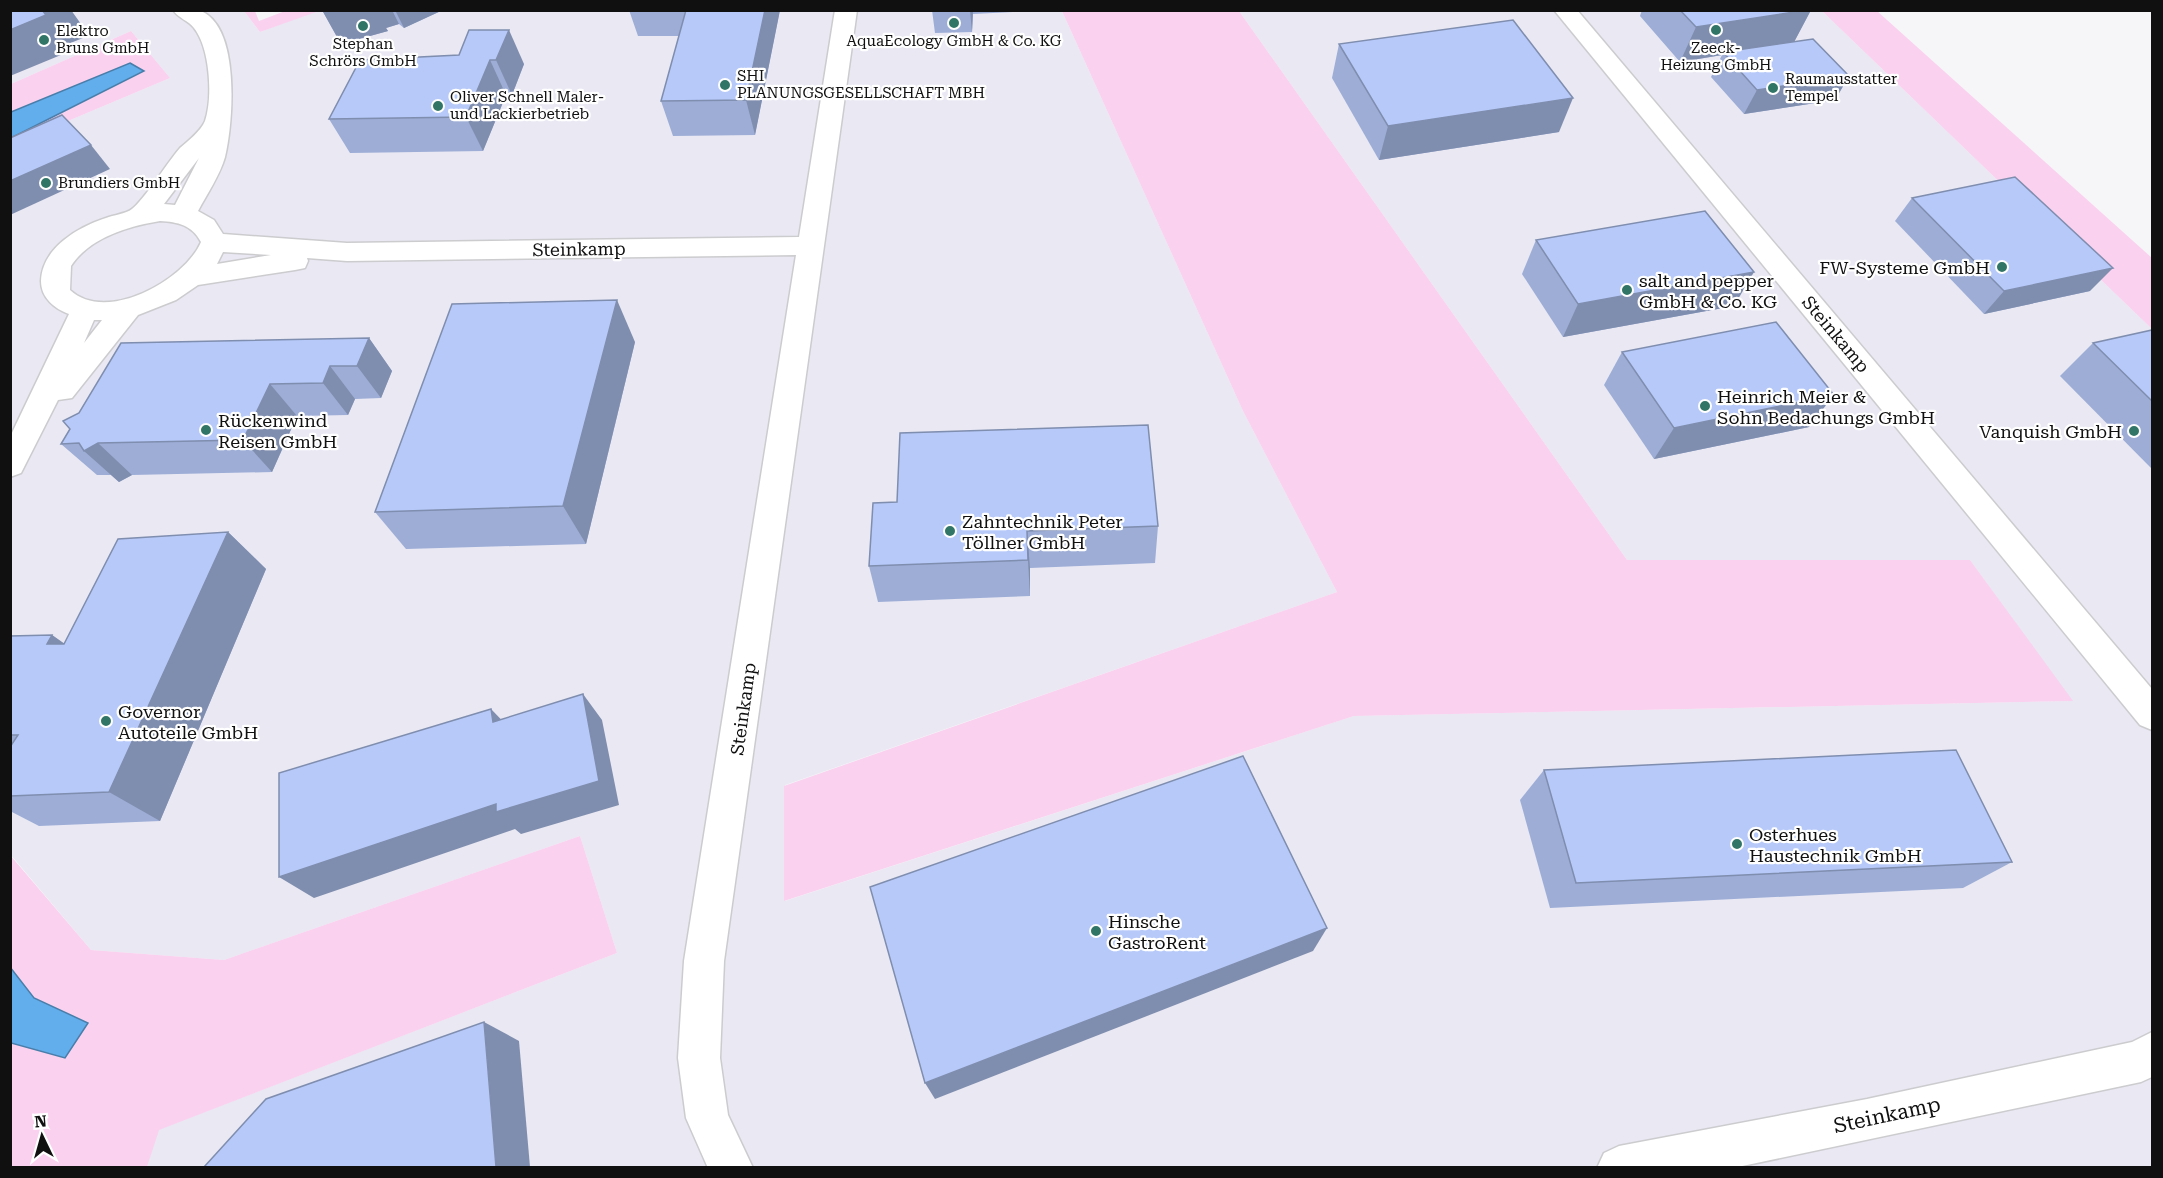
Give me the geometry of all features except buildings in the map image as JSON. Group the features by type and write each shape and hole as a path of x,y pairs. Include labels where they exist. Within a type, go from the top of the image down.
{"street":[{"path":"184,10 204,24 219,62 219,122 212,158 184,213"},
{"name":"Steinkamp","path":"731,1167 707,1118 699,1058 704,961 846,10"},
{"name":"Steinkamp","path":"1565,10 2049,587 2152,714"},
{"path":"142,214 180,164 219,122"},
{"path":"184,213 205,225 214,242 207,259 192,277 151,301 128,308 105,311 85,309 67,303 57,292 54,278 60,262 74,246 93,232 117,221 142,214 184,213"},
{"name":"Steinkamp","path":"214,242 347,252 811,246"},
{"name":"Steinkamp","path":"192,277 347,252"},
{"path":"29,432 128,308"},
{"path":"10,465 29,432 85,309"},
{"name":"Steinkamp","path":"1619,1167 1878,1118 2141,1060 2152,1053"}],"shaded area":[{"path":"319,10 1062,11 1243,411 1337,592 785,785 785,901 1354,716 2072,701 1970,560 1627,560 1239,11 1822,11 2152,329 2152,1167 147,1167 158,1130 617,953 580,836 224,960 91,950 11,855 11,145 170,78 131,31 11,84 11,11 244,11 260,32"},
{"path":"244,11 255,11 259,21 285,11 319,11 260,32"},
{"path":"1062,11 1239,11 1627,560 1970,560 2073,701 1354,716 784,901 784,786 1337,592 1243,411"},
{"path":"1822,11 1877,11 2152,258 2152,329"},
{"path":"131,31 170,78 11,145 11,138 144,71 130,63 11,112 11,84"},
{"path":"580,836 617,953 159,1130 147,1167 11,1167 11,1043 65,1058 87,1023 34,998 11,967 10,855 91,950 224,960"}],"water":[{"path":"130,63 144,71 11,138 11,112"},
{"path":"10,967 34,998 88,1023 65,1058 11,1043"}],"place":[{"name":"AquaEcology GmbH & Co. KG","path":"954,23"},
{"name":"Stephan Schrörs GmbH","path":"363,26"},
{"name":"Zeeck- Heizung GmbH","path":"1716,30"},
{"name":"Elektro Bruns GmbH","path":"44,40"},
{"name":"SHI PLANUNGSGESELLSCHAFT MBH","path":"725,85"},
{"name":"Raumausstatter Tempel","path":"1773,88"},
{"name":"Oliver Schnell Maler- und Lackierbetrieb","path":"438,106"},
{"name":"Brundiers GmbH","path":"46,183"},
{"name":"FW-Systeme GmbH","path":"2002,267"},
{"name":"salt and pepper GmbH & Co. KG","path":"1627,290"},
{"name":"Heinrich Meier & Sohn Bedachungs GmbH","path":"1705,406"},
{"name":"Rückenwind Reisen GmbH","path":"206,430"},
{"name":"Vanquish GmbH","path":"2134,431"},
{"name":"Zahntechnik Peter Töllner GmbH","path":"950,531"},
{"name":"Governor Autoteile GmbH","path":"106,721"},
{"name":"Osterhues Haustechnik GmbH","path":"1737,844"},
{"name":"Hinsche GastroRent","path":"1096,931"}]}
